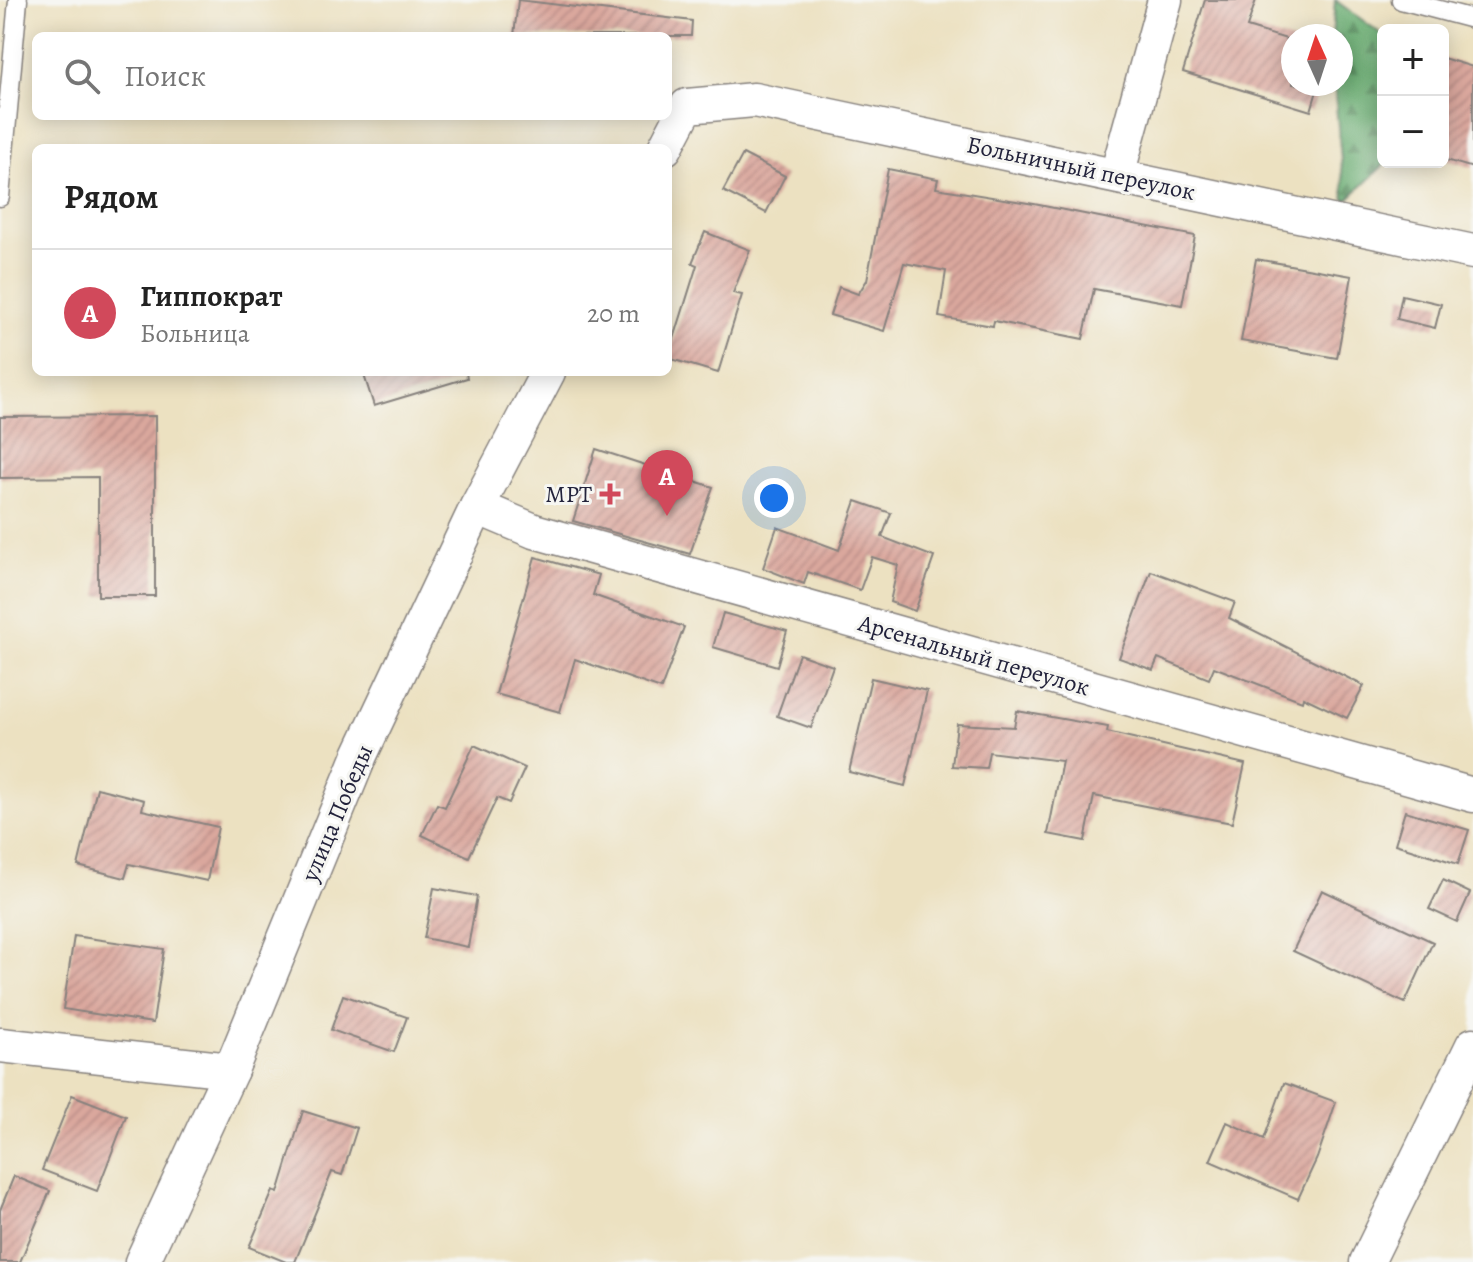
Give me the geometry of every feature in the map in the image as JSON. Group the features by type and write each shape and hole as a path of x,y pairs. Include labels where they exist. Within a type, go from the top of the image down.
{"street":[{"path":"1117,175 1165,0"},
{"name":"Больничный переулок","path":"667,144 687,106 754,100 1473,252"},
{"name":"улица Победы","path":"142,1262 231,1070 360,755 477,507 546,376"},
{"name":"Арсенальный переулок","path":"477,507 534,531 1473,795"},
{"path":"0,1045 231,1070"},
{"path":"1367,1262 1473,1045"}],"lane":[{"path":"0,197 18,0"},
{"path":"1401,0 1473,19"}],"green space":[{"path":"1335,0 1377,31 1377,168 1381,168 1345,202 1335,96 1353,96 1353,24 1333,24"}],"building":[{"path":"518,0 692,21 691,36 672,36 672,32 514,32"},
{"path":"1205,0 1256,0 1247,27 1281,37 1281,96 1315,96 1311,111 1183,72"},
{"path":"1449,60 1473,67 1473,168 1449,161"},
{"path":"743,154 785,176 766,213 723,191"},
{"path":"888,169 938,179 936,188 1195,236 1182,305 1094,289 1083,339 994,321 993,326 939,317 946,271 904,263 884,331 830,315 839,287 858,294 867,280"},
{"path":"705,232 750,250 733,293 742,295 718,373 672,359 672,345 697,265 692,263"},
{"path":"1256,259 1352,276 1337,358 1241,341"},
{"path":"1402,295 1441,304 1435,328 1397,319"},
{"path":"364,376 467,376 467,378 374,406"},
{"path":"155,416 155,596 98,596 98,477 0,478 0,417"},
{"path":"596,449 713,487 690,554 573,521"},
{"path":"856,501 891,513 882,537 934,557 915,611 890,602 898,565 872,557 860,590 808,572 804,584 763,568 777,527 839,550"},
{"path":"535,557 599,575 593,595 684,627 661,689 575,659 560,712 496,694"},
{"path":"1151,571 1235,602 1229,618 1364,686 1347,718 1303,697 1302,701 1214,667 1209,679 1158,658 1153,670 1119,658"},
{"path":"723,613 787,631 777,666 713,647"},
{"path":"799,654 833,666 811,728 777,716"},
{"path":"871,678 927,691 905,786 849,772"},
{"path":"1017,711 1108,727 1107,732 1245,764 1232,823 1094,796 1085,841 1048,834 1062,761 989,752 986,768 952,766 957,724 1014,727"},
{"path":"474,745 525,768 509,803 497,798 469,857 422,835 437,804 445,807"},
{"path":"97,788 144,800 142,810 218,827 207,881 129,864 125,878 78,866"},
{"path":"1405,811 1469,830 1458,864 1395,844"},
{"path":"1443,880 1470,893 1457,922 1429,909"},
{"path":"434,888 477,896 468,947 424,938"},
{"path":"1322,890 1433,942 1405,1003 1293,951"},
{"path":"74,936 164,949 153,1023 63,1009"},
{"path":"343,995 407,1017 394,1052 331,1030"},
{"path":"1284,1083 1336,1102 1317,1158 1298,1199 1210,1161 1227,1122 1264,1139"},
{"path":"72,1095 126,1116 97,1191 42,1170"},
{"path":"303,1111 357,1128 342,1175 332,1172 295,1262 286,1262 249,1247 273,1191 278,1193"},
{"path":"14,1176 50,1191 20,1262 0,1262 0,1210"}],"place":[{"name":"МРТ","path":"610,494"},
{"name":"Гиппократ","path":"667,516"}]}
